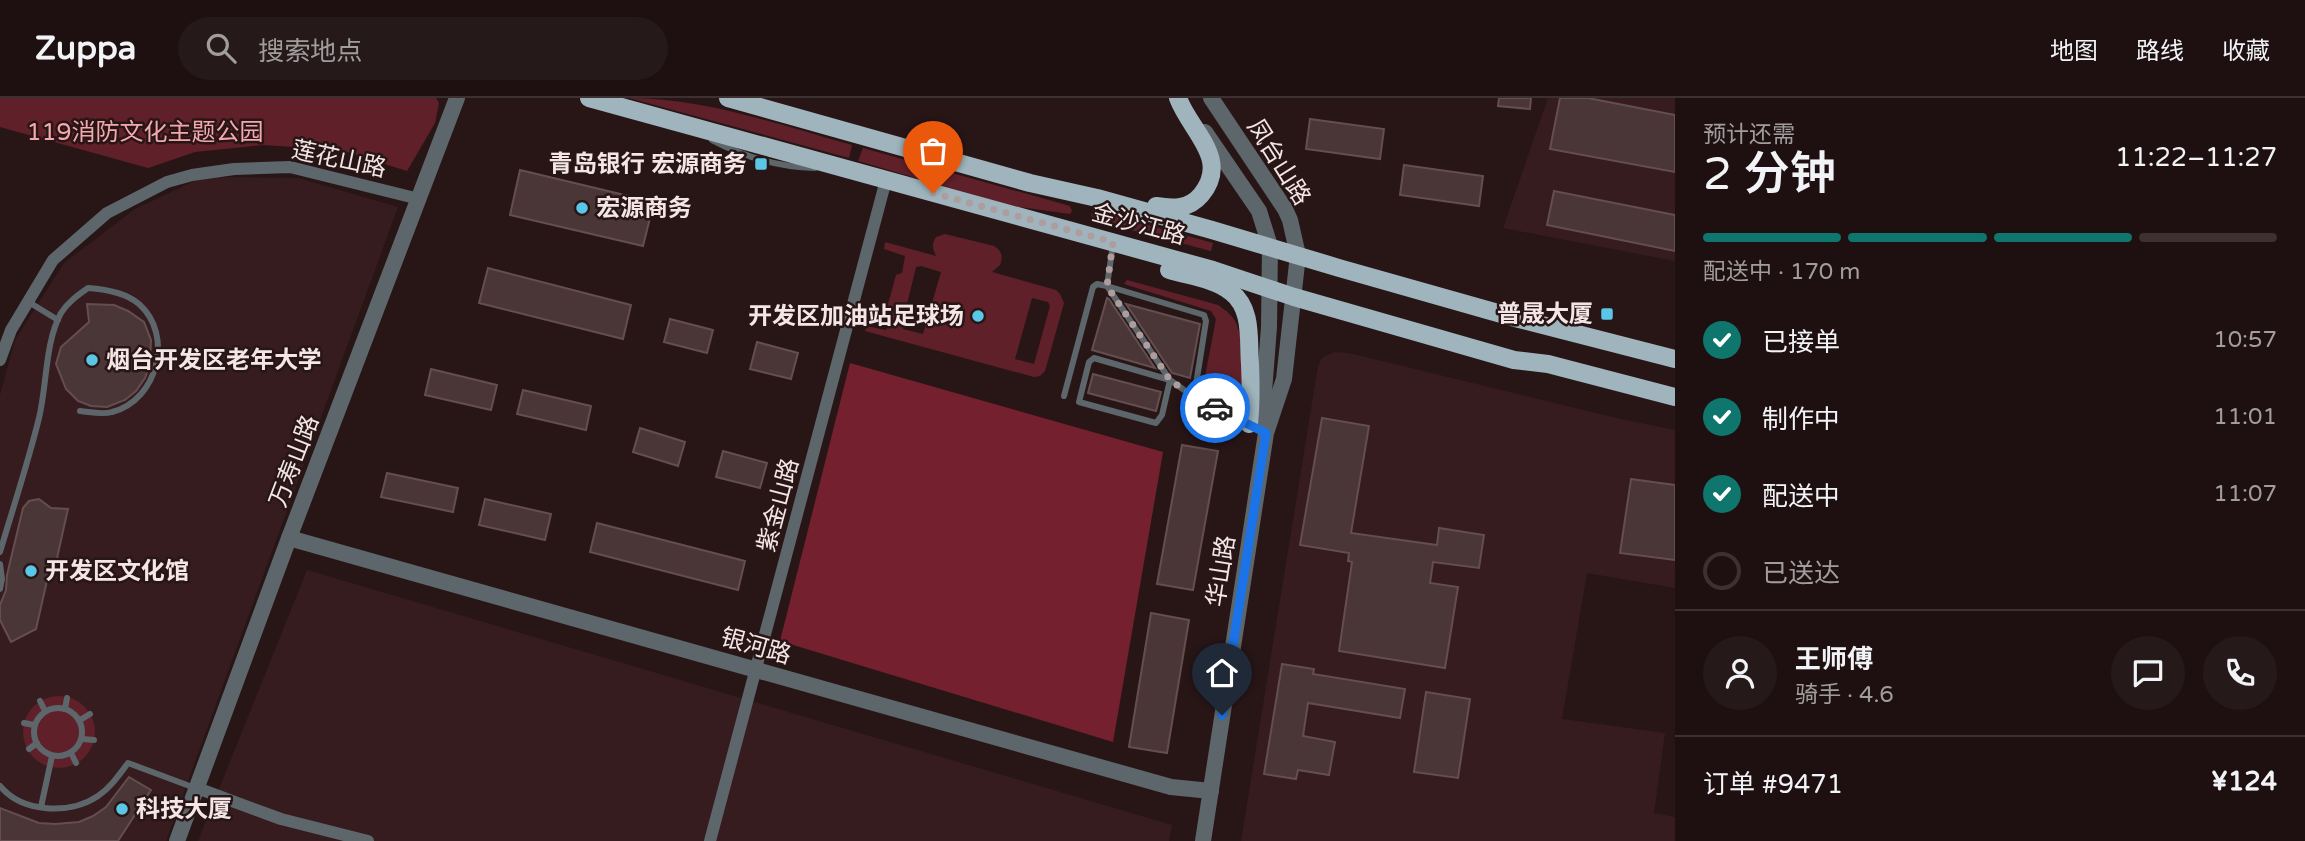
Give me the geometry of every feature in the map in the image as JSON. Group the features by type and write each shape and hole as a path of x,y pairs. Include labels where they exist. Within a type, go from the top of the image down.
{"main road":[{"name":"金沙江路","path":"589,98 1213,270 1294,297 1514,360 1548,365 1675,397"},
{"name":"金沙江路","path":"728,98 1030,183 1097,198 1270,246 1519,319 1675,359"},
{"path":"1097,198 1180,208 1199,197 1212,175 1210,153 1183,111 1180,98"},
{"path":"1113,242 1156,266 1221,286 1238,299 1250,334 1252,387 1249,425"}],"street":[{"name":"万寿山路","path":"177,841 457,98"},
{"name":"凤台山路","path":"1180,98 1259,211 1270,246 1264,392 1266,433"},
{"name":"凤台山路","path":"1211,98 1285,209 1294,233 1298,255 1283,379 1266,433"},
{"name":"莲花山路","path":"1,353 27,301 53,260 107,213 167,182 192,175 234,169 290,167 419,199"},
{"name":"紫金山路","path":"710,841 886,180"},
{"name":"华山路","path":"1203,841 1266,433"},
{"name":"银河路","path":"289,538 1171,787 1211,791"},
{"path":"197,788 281,819 368,841"}],"lane":[{"path":"1113,242 1107,286 1170,380 1162,415 1156,422 1079,402 1089,362 1094,358 1170,380 1194,397 1266,433"},
{"path":"1064,396 1093,287 1097,284 1204,315 1206,321 1194,397"},
{"path":"0,552 38,418 46,383 50,342 58,320 74,298 88,288 117,293 136,302 146,311 156,328 159,345 157,364 152,379 141,394 126,407 110,413 80,411"},
{"path":"27,301 58,320"},
{"path":"0,564 0,589"},
{"path":"65,709 67,698"},
{"path":"40,701 45,711"},
{"path":"55,707 74,713 83,726 82,738 76,749 62,756 52,756 37,743 34,725 37,717 45,711 55,707"},
{"path":"79,720 90,714"},
{"path":"24,723 34,725"},
{"path":"82,738 94,740"},
{"path":"29,749 37,743"},
{"path":"71,752 76,764"},
{"path":"41,807 52,756"},
{"path":"0,786 25,803 49,809 74,807 97,797 114,783 128,763 197,788"}],"shaded area":[{"path":"1548,98 1675,98 1675,261 1503,228"},
{"path":"203,177 298,178 398,207 166,841 0,841 0,395 15,340 64,263 135,209"},
{"path":"1334,352 1349,353 1675,430 1675,588 1587,573 1562,719 1665,733 1654,813 1675,817 1675,841 1241,841 1318,366 1322,358"},
{"path":"850,363 1163,452 1113,742 780,641"},
{"path":"307,570 1172,825 1169,841 198,841"}],"green space":[{"name":"119消防文化主题公园","path":"0,98 436,98 439,103 435,123 407,171 341,150 263,145 195,152 148,168 0,127"},
{"path":"629,98 686,103 769,121 852,145 849,158"},
{"path":"863,148 1070,206 1072,211 1070,214 1012,206 858,161"},
{"path":"1097,211 1213,243 1211,251 1093,220 1091,215"},
{"path":"945,234 994,246 1000,252 1001,259 1000,265 992,272 1056,290 1060,294 1064,303 1045,371 1040,376 1034,377 865,331 867,326 886,330 892,315 887,308 896,275 902,273 905,256 884,249 885,242 936,256 933,242 936,237","holes":["916,267 941,272 923,334 903,329 902,325","1032,298 1048,302 1050,306 1034,364 1015,359"]},
{"path":"1127,280 1218,305 1232,316 1242,350 1243,406 1219,400 1204,382 1216,319 1211,311 1124,284"},
{"path":"59,696 79,702 89,712 95,732 89,752 79,762 59,768 39,762 29,752 23,732 29,712 39,702"}],"building":[{"path":"1499,98 1531,98 1530,109 1498,106"},
{"path":"1560,98 1588,98 1675,115 1675,172 1550,149"},
{"path":"1310,119 1384,129 1380,159 1306,149"},
{"path":"1404,165 1483,176 1479,206 1400,195"},
{"name":"宏源商务","path":"520,170 654,202 643,246 510,215"},
{"path":"1554,191 1675,215 1675,251 1547,225"},
{"path":"488,268 631,305 623,339 479,303"},
{"path":"1107,298 1109,299 1155,368 1092,350"},
{"path":"87,304 114,305 128,311 144,322 151,340 150,364 145,378 125,400 107,407 91,406 78,401 66,389 56,364 61,347 89,322"},
{"path":"1126,304 1200,324 1190,378 1172,373"},
{"path":"670,319 713,330 707,353 664,342"},
{"path":"757,342 798,353 791,379 750,369"},
{"path":"431,369 497,385 491,410 425,395"},
{"path":"1093,374 1161,392 1156,411 1088,393"},
{"path":"523,390 591,406 586,430 517,414"},
{"path":"1322,418 1369,426 1351,533 1437,545 1439,528 1484,535 1479,568 1433,562 1430,583 1458,587 1445,668 1339,651 1352,562 1348,561 1349,553 1300,545"},
{"path":"640,428 685,442 678,466 633,452"},
{"path":"1182,445 1218,451 1193,590 1157,584"},
{"path":"723,451 767,463 760,488 716,477"},
{"path":"387,473 458,488 453,512 381,497"},
{"path":"1631,479 1675,485 1675,560 1620,553"},
{"name":"开发区文化馆","path":"39,499 51,508 68,509 57,558 61,559 63,566 59,570 49,572 36,629 11,642 0,620 0,605 6,590 23,508 29,501"},
{"path":"485,499 551,514 545,540 479,525"},
{"path":"597,523 745,561 738,590 590,552"},
{"path":"1151,613 1189,620 1167,753 1129,747"},
{"path":"1282,664 1314,669 1313,674 1405,689 1400,718 1308,703 1303,736 1335,742 1329,775 1298,770 1296,779 1264,774"},
{"path":"1426,692 1470,699 1458,778 1414,772"},
{"name":"科技大厦","path":"129,777 151,790 118,841 0,841 0,808 39,823 79,822 106,807"}],"way so far":[{"path":"933,193 1113,242 1107,286 1170,380 1215,408"}],"place":[{"name":"青岛银行 宏源商务","path":"761,164"},
{"name":"宏源商务","path":"582,208"},
{"name":"普晟大厦","path":"1607,314"},
{"name":"开发区加油站足球场","path":"978,316"},
{"name":"烟台开发区老年大学","path":"92,360"},
{"name":"开发区文化馆","path":"31,571"},
{"name":"科技大厦","path":"122,809"}],"route":[{"path":"1215,408 1266,433 1222,715"}]}
